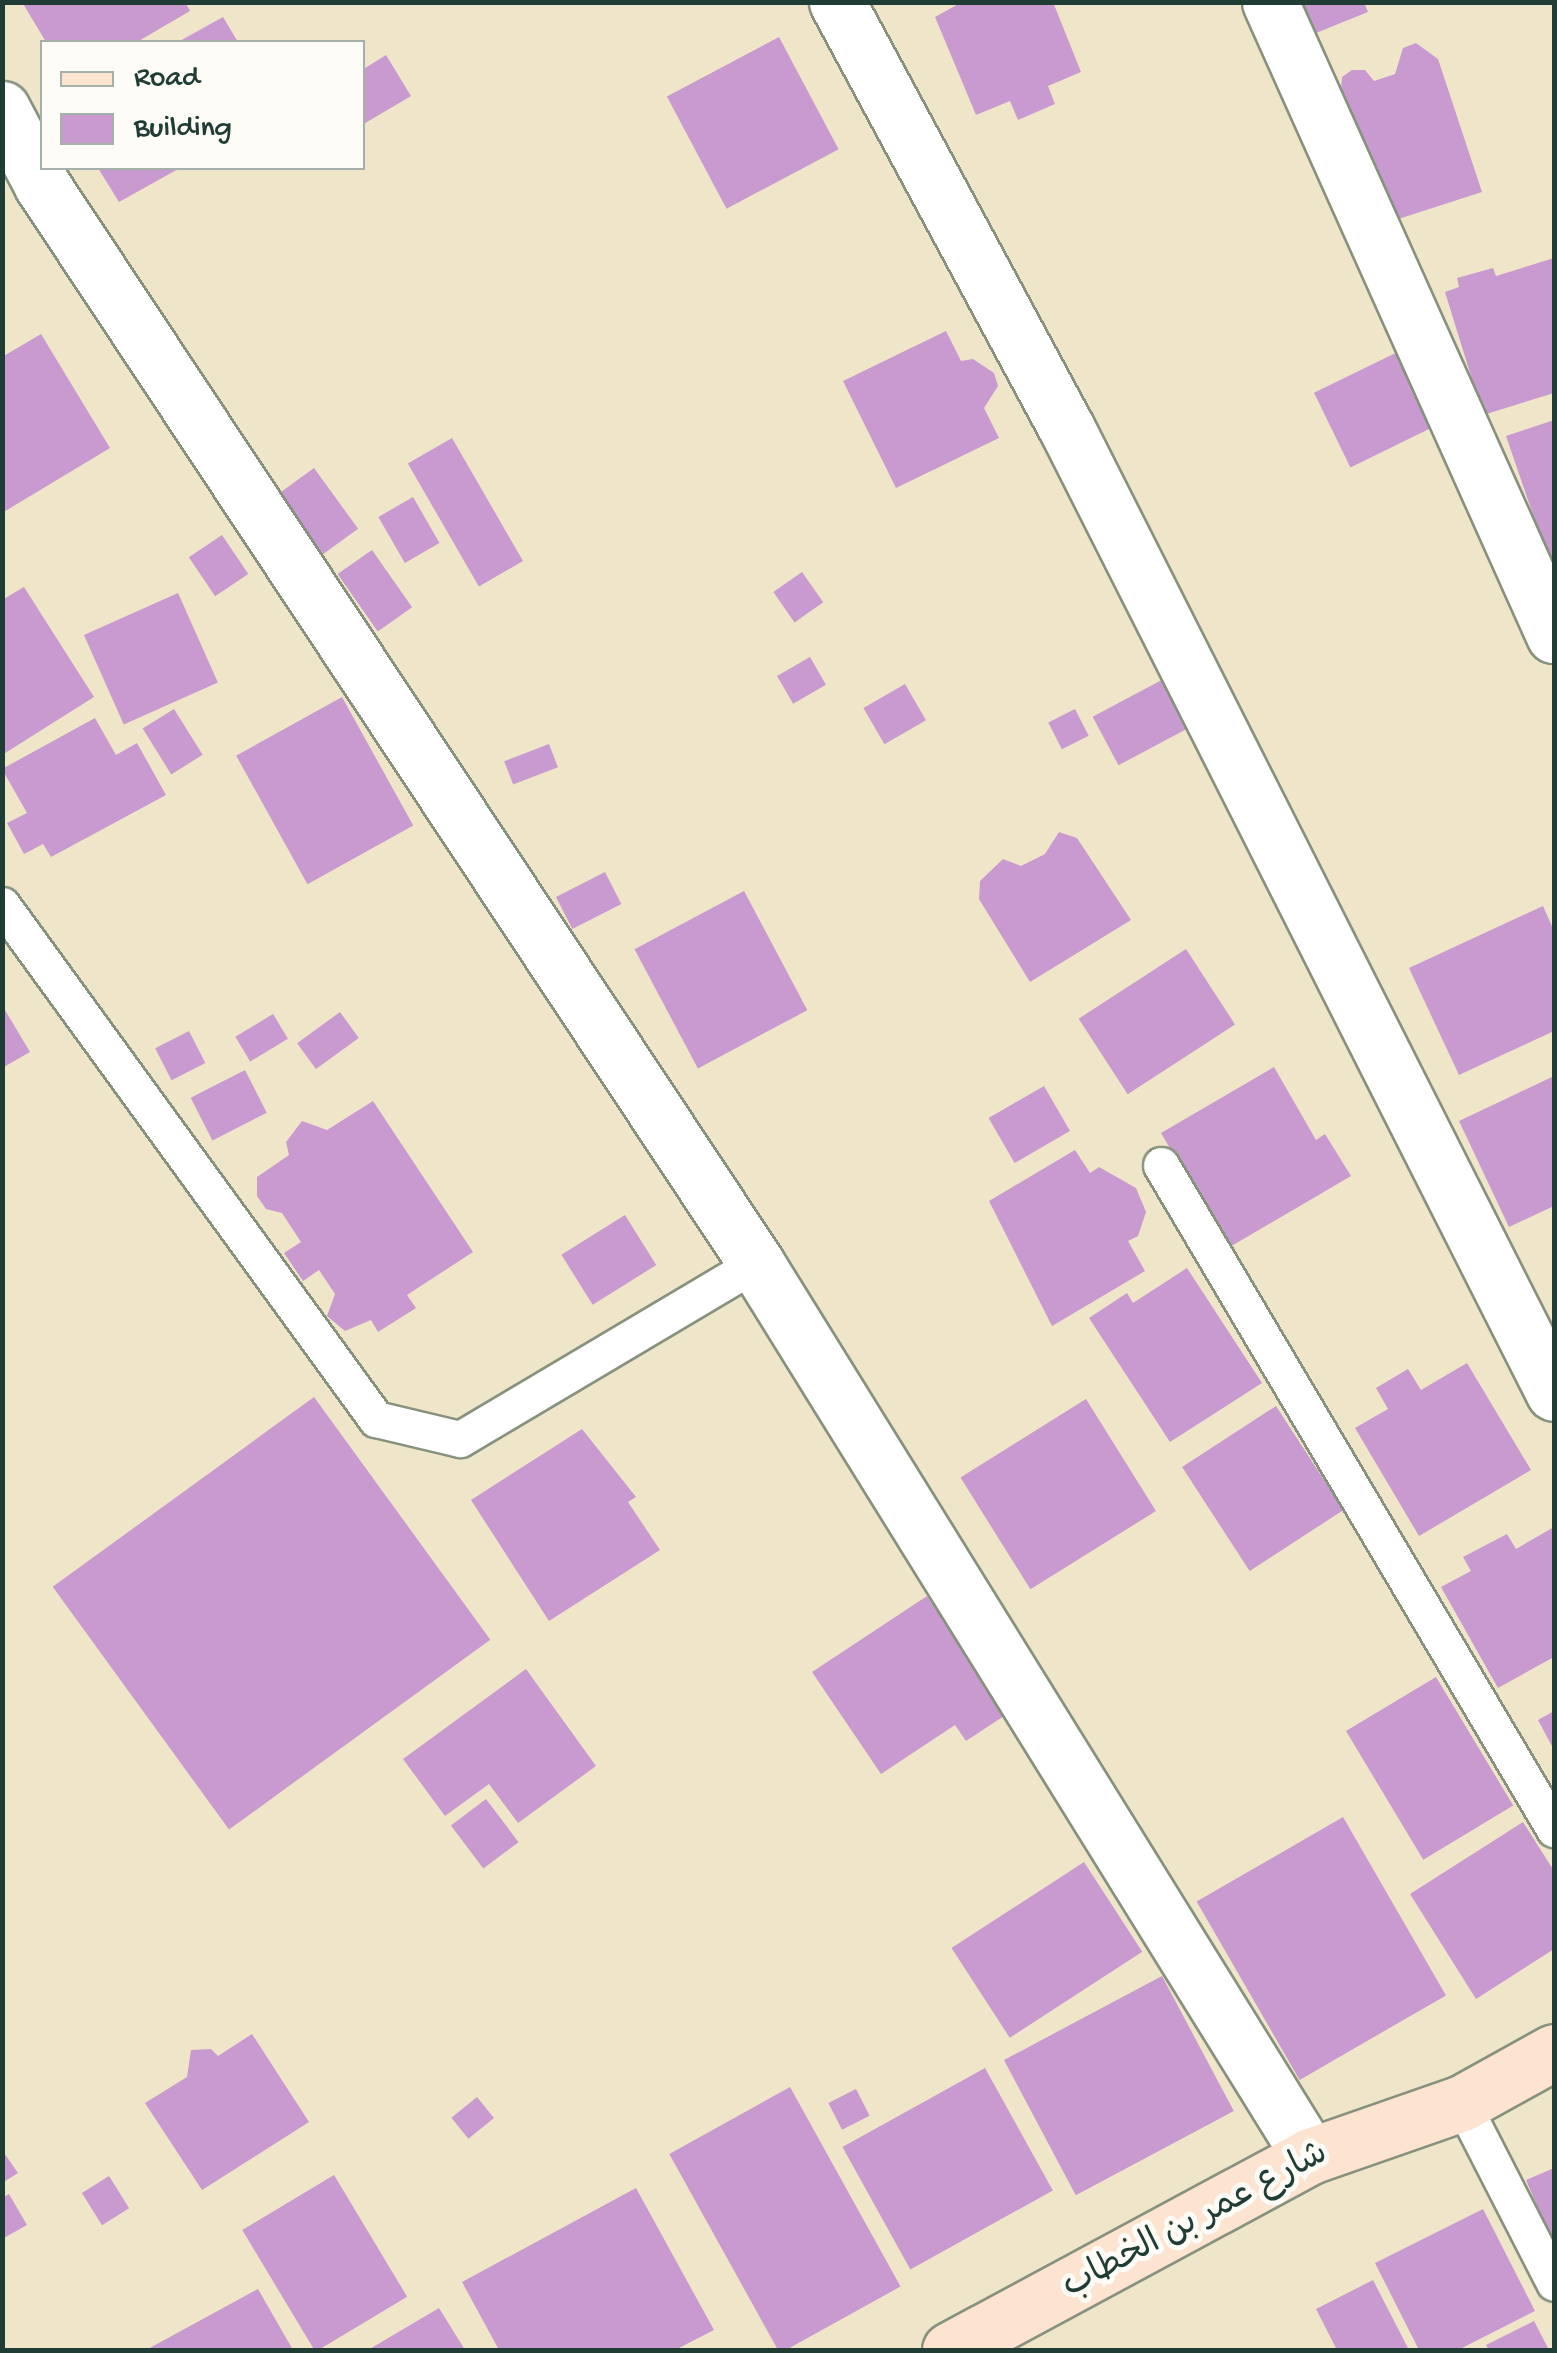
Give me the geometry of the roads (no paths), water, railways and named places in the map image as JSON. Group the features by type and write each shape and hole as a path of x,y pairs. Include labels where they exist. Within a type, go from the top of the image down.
{"main road":[{"name":"شارع عمر بن الخطاب","path":"950,2350 1310,2156 1462,2103 1554,2052"}],"street":[{"path":"837,2 1066,427 1554,1393"},
{"path":"1270,2 1554,636"},
{"path":"2,109 42,185 756,1263 1310,2156"}],"lane":[{"path":"2,905 376,1419 460,1439 756,1263"},
{"path":"1161,1165 1554,1830"},
{"path":"1462,2103 1554,2284"}]}
